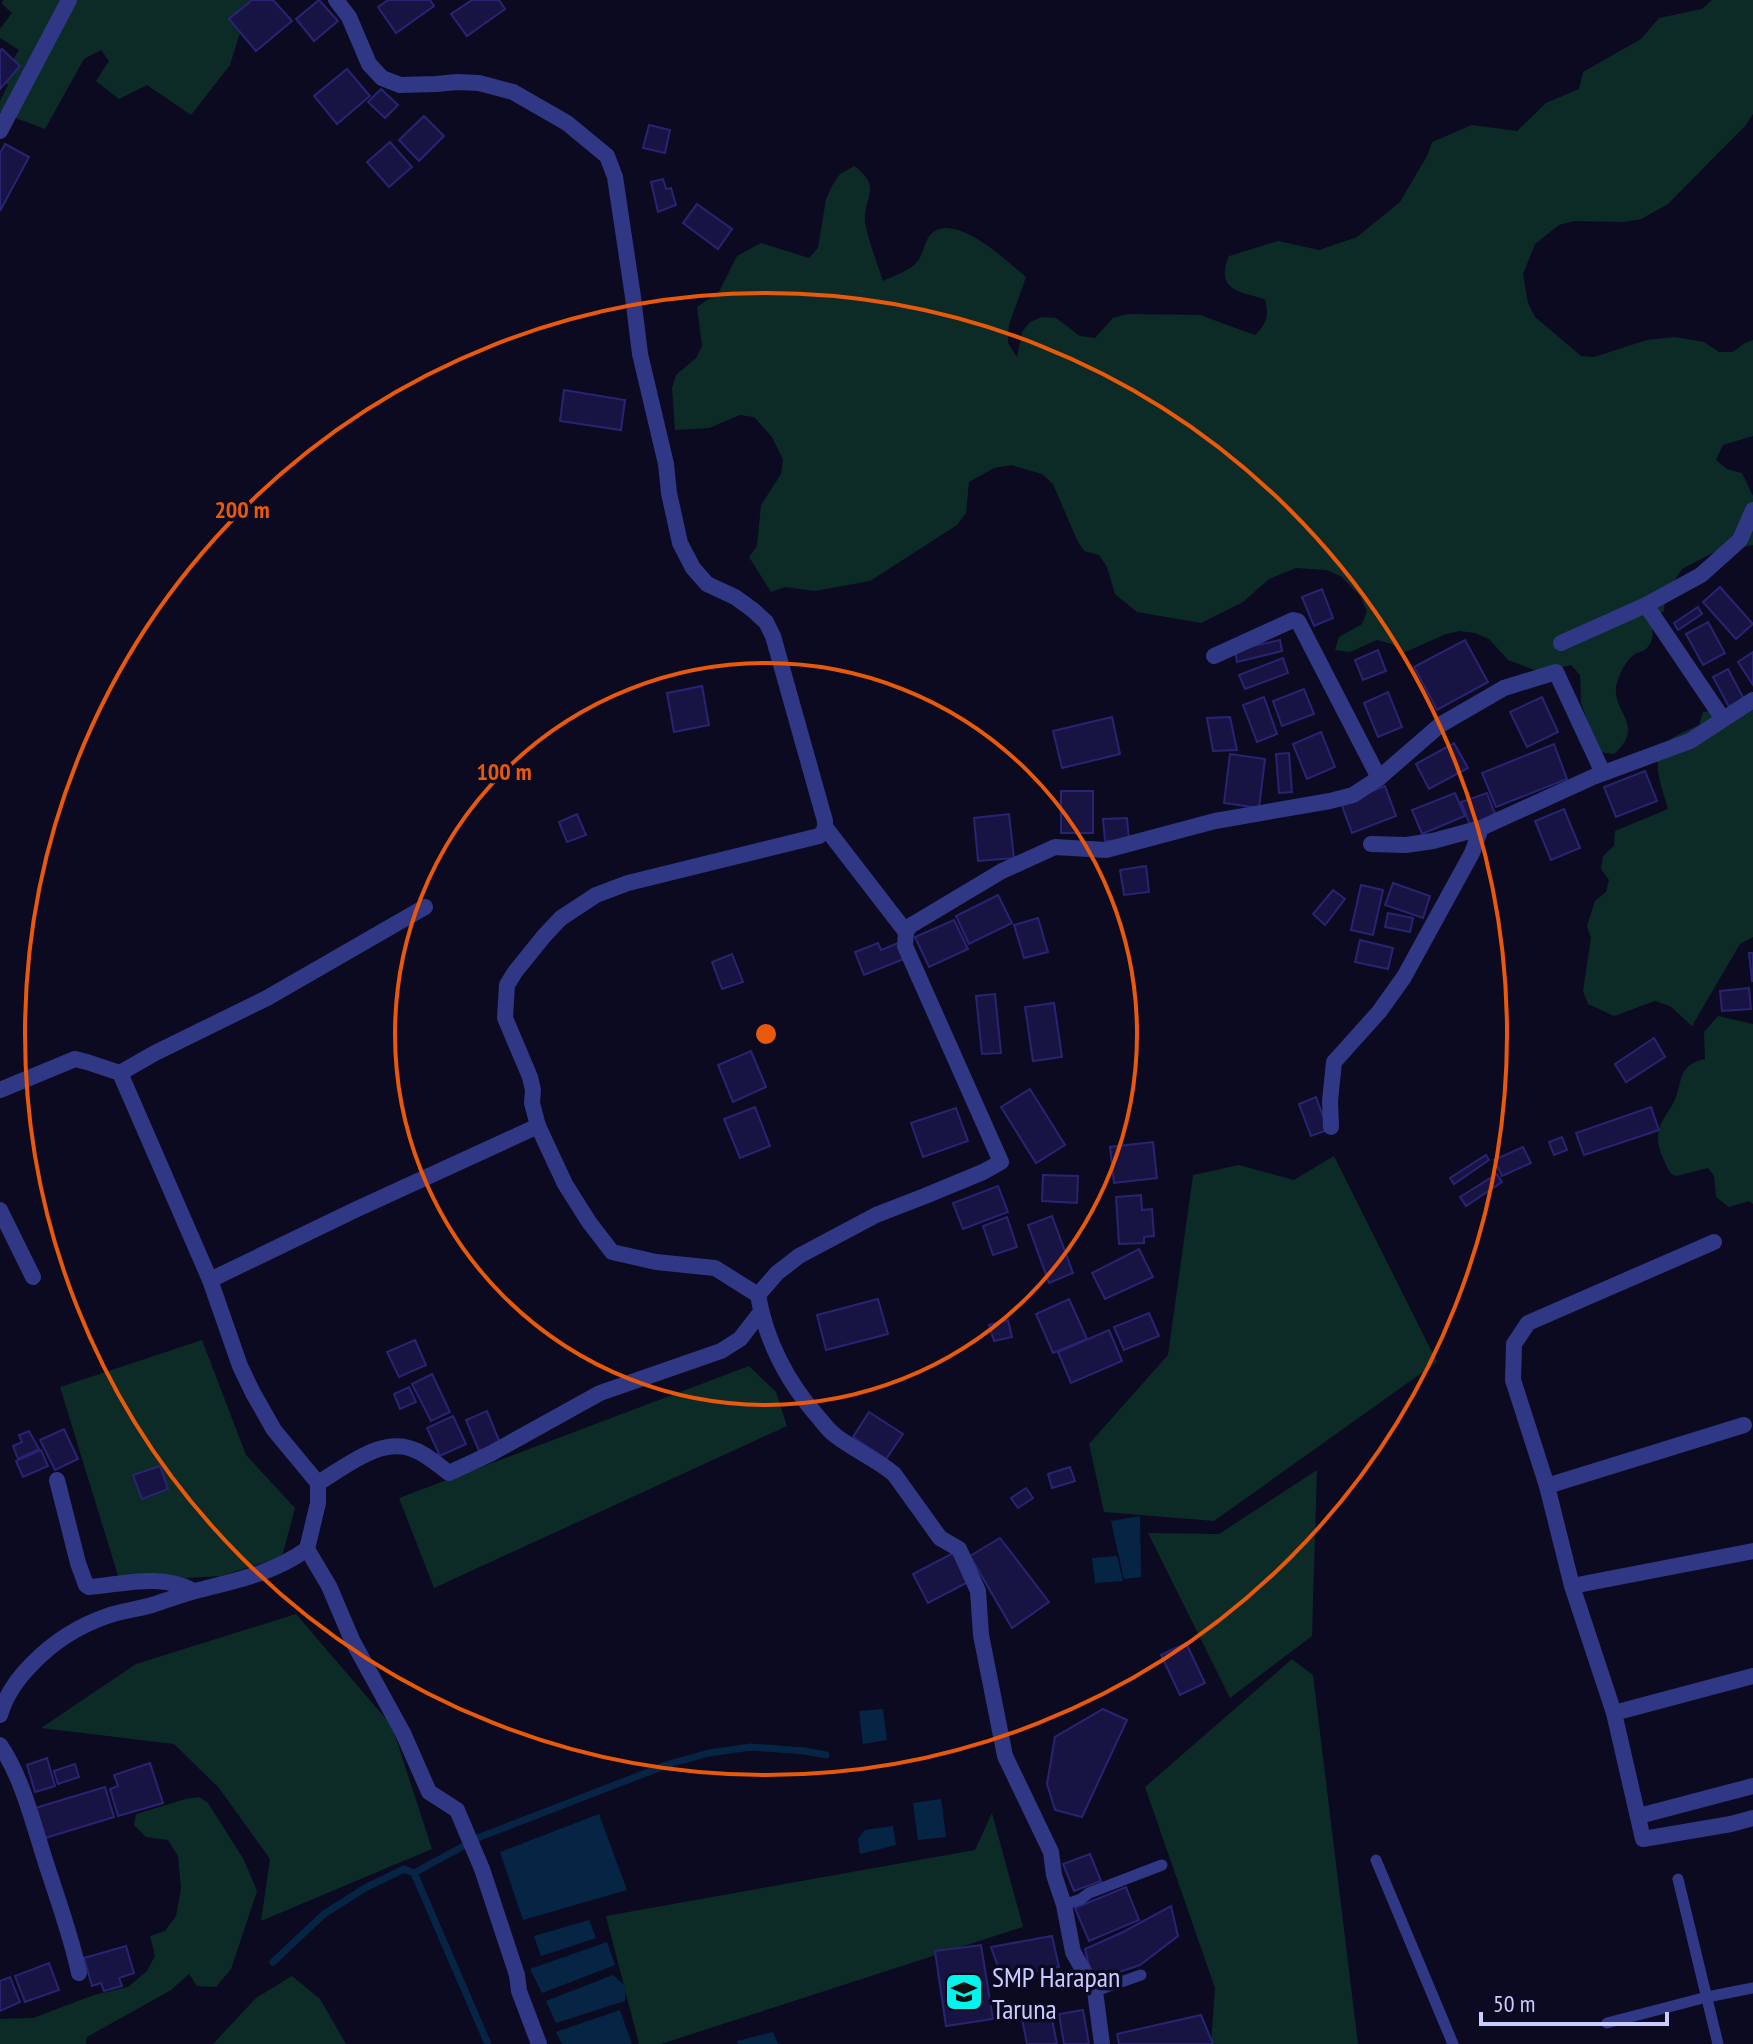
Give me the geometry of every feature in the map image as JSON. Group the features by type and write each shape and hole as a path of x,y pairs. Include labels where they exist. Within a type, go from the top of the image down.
{"street":[{"path":"0,131 69,0"},
{"path":"336,0 349,17 369,64 382,78 400,85 479,83 513,92 567,123 607,156 615,177 640,354 666,464 680,543 693,568 707,584 735,597 766,622 773,636 825,821 824,831 819,836 650,877 596,895 561,918 544,936 515,972 505,993 505,1018 530,1077 538,1126 565,1184 612,1252 656,1262 715,1268 759,1304 773,1349 800,1396 835,1436 894,1474 940,1538 959,1549 978,1591 981,1635 1005,1756 1051,1852 1073,1952 1095,1991 1102,2044"},
{"path":"1561,643 1646,605 1701,575 1740,540 1753,510"},
{"path":"1646,605 1723,719"},
{"path":"1214,656 1293,620 1298,621 1379,778"},
{"path":"318,1483 378,1448 396,1445 416,1450 449,1473 490,1454 600,1393 721,1351 740,1339 777,1273 799,1256 876,1215 1001,1162 905,946 906,932 910,926 1002,871 1055,847 1106,850 1215,821 1353,795 1379,778 1440,725 1504,688 1556,672 1603,773"},
{"path":"1371,844 1406,845 1481,828 1603,773 1690,741 1753,700"},
{"path":"825,827 906,932"},
{"path":"1331,1127 1334,1062 1379,1012 1404,977 1472,853 1481,828"},
{"path":"120,1073 267,998 425,907"},
{"path":"0,1090 75,1059 120,1073 210,1280 240,1366 274,1430 318,1483 318,1503 307,1549 293,1559 252,1577 110,1615 75,1630 58,1640 15,1681 0,1715"},
{"path":"210,1280 538,1126"},
{"path":"0,1210 33,1277"},
{"path":"1714,1242 1528,1323 1514,1344 1513,1380 1547,1486 1572,1586 1614,1713 1643,1839 1753,1818"},
{"path":"1547,1486 1744,1425"},
{"path":"57,1480 86,1585 164,1580 180,1583 194,1591"},
{"path":"307,1549 403,1733 429,1792 457,1810 482,1869 517,1975 519,1991 539,2044"},
{"path":"1572,1586 1753,1551"},
{"path":"1614,1713 1753,1676"},
{"path":"0,1745 9,1758 31,1817 79,1973"},
{"path":"1639,1816 1753,1786"}],"lane":[{"path":"1376,1860 1453,2044"},
{"path":"1064,1905 1162,1865"},
{"path":"1678,1879 1718,2044"},
{"path":"1095,1991 1141,1975"},
{"path":"1607,2023 1753,1988"}],"green space":[{"path":"3,0 250,0 230,65 191,115 147,85 119,99 96,81 109,61 101,50 84,59 45,129 0,112 0,101 8,85 1,80 19,50 0,38 0,29 12,13 2,4"},
{"path":"1712,0 1753,0 1753,114 1745,126 1668,204 1641,219 1624,222 1574,221 1559,225 1535,244 1523,274 1528,303 1535,317 1581,356 1594,357 1647,340 1675,337 1704,342 1719,352 1733,352 1753,340 1753,436 1723,445 1716,460 1727,469 1742,473 1753,496 1753,545 1722,548 1682,569 1665,595 1664,611 1651,619 1653,635 1649,646 1630,659 1619,677 1617,700 1628,734 1614,754 1599,752 1581,703 1580,675 1571,665 1540,672 1508,660 1489,639 1460,631 1403,653 1392,644 1377,640 1350,652 1335,650 1339,637 1362,624 1367,611 1360,596 1341,576 1326,570 1296,568 1269,579 1243,602 1201,623 1137,612 1115,594 1107,567 1099,555 1084,551 1053,484 1042,474 1011,465 994,468 969,482 966,513 957,525 870,581 815,591 785,587 771,592 749,557 757,546 761,505 781,474 783,460 772,437 754,417 740,415 709,428 675,430 672,388 676,375 696,358 702,346 697,307 719,292 737,256 761,243 809,258 818,248 826,199 832,186 840,174 854,166 863,174 870,189 866,227 883,281 913,266 931,234 945,228 970,235 1026,277 1009,325 1008,343 1017,357 1022,332 1030,322 1042,317 1056,318 1080,336 1095,338 1113,318 1127,314 1200,315 1255,335 1266,319 1265,299 1238,291 1227,282 1225,267 1229,256 1278,241 1319,250 1357,237 1400,202 1432,142 1472,125 1517,131 1546,103 1579,89 1583,72 1641,39 1659,18 1702,9"},
{"path":"1753,706 1753,937 1740,944 1692,1026 1670,1006 1655,1001 1614,1016 1588,1004 1583,991 1591,938 1587,926 1595,901 1606,892 1609,880 1601,869 1603,856 1614,846 1615,831 1668,809 1658,768 1660,752 1667,742 1699,725 1703,712"},
{"path":"1718,1016 1753,1024 1753,1204 1749,1201 1729,1207 1716,1197 1714,1176 1708,1168 1676,1176 1670,1173 1658,1141 1660,1127 1674,1102 1682,1075 1690,1065 1705,1059 1704,1032"},
{"path":"1334,1156 1437,1362 1214,1521 1104,1512 1089,1444 1168,1355 1193,1175 1239,1165 1294,1180"},
{"path":"202,1340 246,1455 295,1508 282,1557 221,1576 120,1582 60,1387"},
{"path":"749,1366 776,1392 787,1426 434,1588 399,1498"},
{"path":"1317,1470 1312,1636 1230,1698 1148,1533 1219,1534"},
{"path":"296,1614 392,1726 432,1849 261,1921 270,1859 219,1788 174,1744 41,1728 136,1664"},
{"path":"1292,1659 1313,1675 1358,2044 1211,2044 1215,1988 1145,1787"},
{"path":"199,1797 208,1803 244,1860 257,1891 231,1969 216,1987 197,1986 189,1974 171,1990 87,2037 86,2044 0,2044 0,2019 33,2018 94,1995 128,1987 147,1971 155,1956 150,1936 165,1931 176,1916 181,1889 178,1856 168,1840 146,1837 134,1825 136,1814"},
{"path":"992,1813 1023,1927 661,2044 639,2044 606,1916 975,1850"},
{"path":"292,1976 320,1999 346,2044 213,2044 256,1998"}],"water":[{"path":"1140,1516 1141,1577 1124,1579 1111,1521"},
{"path":"1117,1556 1123,1581 1095,1583 1092,1558"},
{"path":"883,1709 887,1740 863,1744 859,1711"},
{"path":"941,1799 946,1837 918,1840 913,1803"},
{"path":"599,1814 627,1890 523,1920 500,1852"},
{"path":"893,1826 896,1845 860,1854 858,1839 865,1830"},
{"path":"589,1920 596,1938 541,1956 534,1936"},
{"path":"607,1942 615,1965 542,1993 530,1969"},
{"path":"613,1975 626,1987 625,2001 556,2023 546,2001"},
{"path":"620,2010 632,2044 562,2044 556,2032"},
{"path":"773,2032 778,2044 738,2044 737,2041"}],"building":[{"path":"252,0 273,0 292,21 256,51 229,19"},
{"path":"319,0 338,21 314,41 296,19"},
{"path":"388,0 430,0 434,6 396,33 378,7"},
{"path":"472,0 499,0 505,9 467,36 451,14"},
{"path":"2,49 20,66 0,89 0,51"},
{"path":"347,69 370,96 337,124 314,96"},
{"path":"381,89 398,105 385,118 368,102"},
{"path":"424,116 444,136 419,161 399,140"},
{"path":"649,125 670,130 665,153 643,148"},
{"path":"390,142 412,167 389,187 367,162"},
{"path":"5,144 29,157 0,211 0,153"},
{"path":"663,179 666,189 671,188 676,205 658,212 651,182"},
{"path":"697,204 732,229 718,249 683,223"},
{"path":"564,390 625,400 621,430 560,421"},
{"path":"1720,587 1753,624 1736,639 1703,602"},
{"path":"1322,589 1333,618 1314,626 1302,597"},
{"path":"1698,607 1702,614 1678,630 1674,623"},
{"path":"1708,622 1725,653 1703,665 1686,634"},
{"path":"1280,640 1282,651 1237,662 1235,650"},
{"path":"1465,640 1488,682 1437,710 1414,667"},
{"path":"1378,650 1386,671 1363,680 1355,660"},
{"path":"1753,652 1753,685 1738,662"},
{"path":"1283,658 1288,673 1245,689 1239,675"},
{"path":"1728,669 1744,699 1729,707 1713,677"},
{"path":"702,686 709,725 674,732 667,693"},
{"path":"1304,689 1314,714 1282,726 1273,701"},
{"path":"1388,692 1402,727 1378,737 1364,703"},
{"path":"1264,697 1277,734 1257,742 1243,705"},
{"path":"1542,697 1558,732 1527,747 1510,712"},
{"path":"1112,717 1120,754 1062,768 1053,731"},
{"path":"1230,717 1237,750 1213,751 1207,718"},
{"path":"1321,732 1335,767 1307,779 1293,744"},
{"path":"1454,743 1468,768 1429,789 1416,764"},
{"path":"1554,744 1567,779 1496,807 1482,773"},
{"path":"1289,753 1292,792 1279,793 1276,754"},
{"path":"1230,754 1265,759 1259,808 1224,803"},
{"path":"1645,771 1657,801 1616,817 1604,787"},
{"path":"1385,786 1396,816 1352,833 1341,803"},
{"path":"1061,791 1093,791 1093,833 1061,833"},
{"path":"1455,793 1465,816 1422,834 1412,810"},
{"path":"1487,793 1497,819 1471,828 1461,802"},
{"path":"1564,809 1580,848 1551,860 1535,821"},
{"path":"577,814 586,835 567,842 559,822"},
{"path":"1009,814 1014,858 978,861 974,818"},
{"path":"1127,818 1129,840 1105,841 1103,819"},
{"path":"1146,866 1149,892 1124,895 1120,870"},
{"path":"1393,883 1430,896 1423,918 1385,905"},
{"path":"1361,885 1383,890 1373,935 1351,930"},
{"path":"1333,890 1345,899 1325,925 1313,914"},
{"path":"998,895 1012,923 969,944 956,916"},
{"path":"1388,913 1413,918 1410,932 1385,927"},
{"path":"1038,918 1048,952 1024,958 1014,925"},
{"path":"954,920 968,949 929,967 915,937"},
{"path":"1360,940 1393,948 1388,969 1355,962"},
{"path":"878,943 881,950 898,943 904,959 864,975 855,952"},
{"path":"1749,953 1753,953 1753,981 1752,981"},
{"path":"732,954 743,982 722,989 712,962"},
{"path":"1749,988 1751,1009 1722,1011 1720,991"},
{"path":"995,994 1001,1053 982,1054 976,996"},
{"path":"1054,1003 1062,1057 1033,1061 1025,1007"},
{"path":"1654,1038 1665,1057 1626,1082 1615,1064"},
{"path":"751,1051 766,1087 733,1102 718,1065"},
{"path":"1030,1089 1065,1145 1036,1163 1001,1107"},
{"path":"1316,1097 1328,1130 1311,1136 1299,1104"},
{"path":"755,1107 770,1146 740,1158 724,1119"},
{"path":"1651,1107 1659,1130 1584,1155 1576,1133"},
{"path":"956,1108 968,1141 923,1157 911,1123"},
{"path":"1562,1137 1567,1150 1554,1155 1549,1142"},
{"path":"1153,1142 1157,1178 1114,1183 1110,1147"},
{"path":"1523,1147 1531,1163 1502,1176 1494,1160"},
{"path":"1486,1155 1489,1160 1454,1184 1450,1178"},
{"path":"1497,1174 1502,1182 1466,1206 1460,1197"},
{"path":"1043,1175 1078,1176 1077,1203 1042,1201"},
{"path":"998,1186 1008,1212 963,1229 953,1203"},
{"path":"1141,1195 1142,1210 1152,1209 1154,1236 1144,1237 1144,1243 1119,1244 1116,1197"},
{"path":"1052,1216 1073,1273 1049,1283 1028,1225"},
{"path":"1007,1217 1017,1247 993,1255 983,1226"},
{"path":"1139,1249 1153,1277 1105,1299 1092,1273"},
{"path":"878,1299 888,1334 826,1350 817,1315"},
{"path":"1069,1299 1087,1339 1053,1353 1036,1314"},
{"path":"1149,1313 1159,1336 1124,1350 1114,1327"},
{"path":"1008,1320 1012,1337 994,1341 989,1325"},
{"path":"1109,1330 1122,1361 1071,1383 1058,1352"},
{"path":"415,1340 426,1365 399,1377 387,1352"},
{"path":"432,1374 450,1412 431,1421 412,1384"},
{"path":"409,1387 416,1402 400,1409 394,1394"},
{"path":"487,1411 500,1443 479,1451 466,1420"},
{"path":"869,1412 903,1434 886,1459 853,1437"},
{"path":"453,1416 466,1444 440,1456 427,1428"},
{"path":"64,1429 78,1459 55,1470 40,1440"},
{"path":"29,1431 39,1449 18,1459 13,1446 22,1442 19,1435"},
{"path":"41,1450 48,1466 23,1477 16,1461"},
{"path":"160,1466 168,1489 142,1499 133,1475"},
{"path":"1070,1467 1075,1481 1052,1488 1048,1474"},
{"path":"1026,1488 1033,1498 1018,1508 1011,1498"},
{"path":"1000,1538 1049,1602 1012,1628 970,1556"},
{"path":"955,1552 970,1581 928,1603 913,1574"},
{"path":"1186,1643 1205,1683 1180,1695 1161,1655"},
{"path":"1103,1709 1127,1720 1082,1817 1055,1810 1047,1784 1055,1737"},
{"path":"47,1758 55,1786 35,1792 27,1765"},
{"path":"150,1763 163,1803 118,1816 110,1789 118,1786 114,1775"},
{"path":"75,1764 79,1777 58,1784 54,1771"},
{"path":"105,1787 114,1817 42,1839 32,1809"},
{"path":"1090,1854 1101,1881 1074,1891 1063,1864"},
{"path":"1126,1887 1139,1920 1089,1941 1075,1908"},
{"path":"1171,1906 1178,1936 1140,1965 1093,1981 1085,1949"},
{"path":"1052,1936 1059,1967 1002,1978 991,1947"},
{"path":"981,1945 993,2019 946,2026 935,1951"},
{"path":"126,1946 134,1973 119,1978 122,1986 104,1991 101,1983 92,1986 84,1958"},
{"path":"49,1963 59,1990 25,2002 15,1976"},
{"path":"10,1977 20,2002 0,2011 0,1981"},
{"path":"1083,2010 1089,2044 1064,2044 1059,2014"},
{"path":"1051,2014 1057,2044 1027,2044 1022,2019"},
{"path":"1201,2015 1213,2044 1119,2044 1117,2034"}],"waterway":[{"path":"414,1873 480,1837 669,1764 709,1753 751,1747 826,1755"},
{"path":"273,1962 324,1914 365,1888 404,1869 414,1873 488,2044"}],"place":[{"name":"SMP Harapan Taruna","path":"964,1992"}]}
